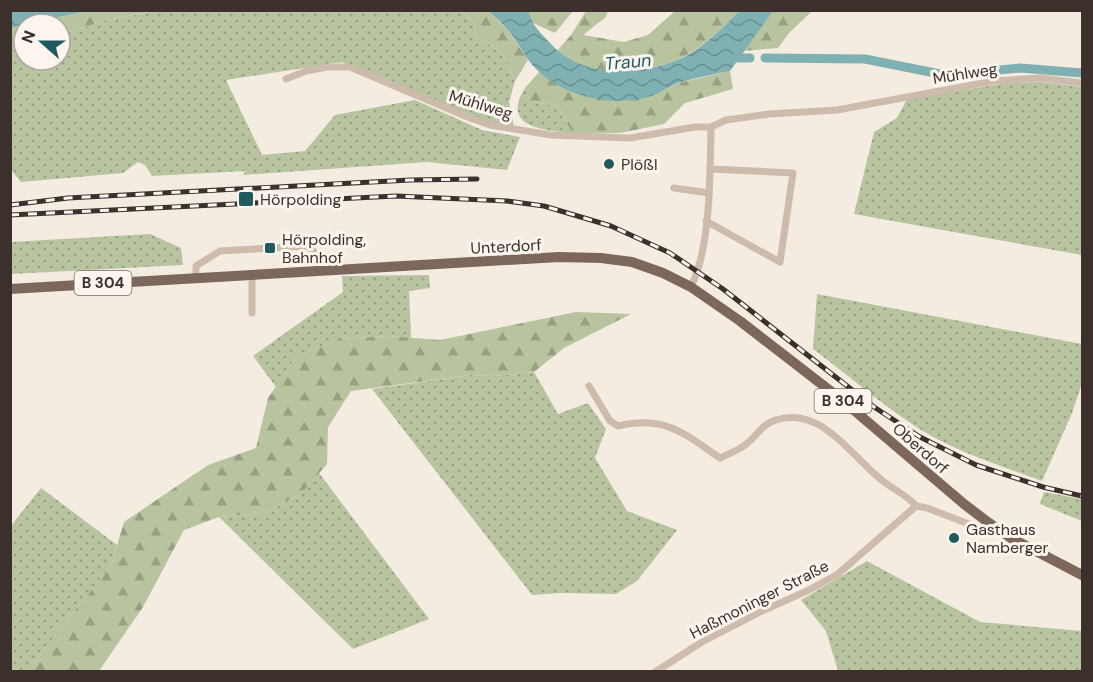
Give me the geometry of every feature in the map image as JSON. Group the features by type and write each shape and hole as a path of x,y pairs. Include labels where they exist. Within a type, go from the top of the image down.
{"main road":[{"name":"Unterdorf","path":"10,289 585,257 632,262 663,273 691,287"},
{"name":"Oberdorf","path":"691,287 740,321 842,400 988,523 1011,538 1083,575"}],"street":[{"name":"Mühlweg","path":"286,79 306,71 327,67 350,67 490,125 551,135 630,138 695,127 711,127 726,120 769,114 837,110 994,81 1040,78 1083,83"},
{"path":"691,287 701,261 706,221 711,127"},
{"path":"706,221 780,262 793,173 710,169"},
{"path":"674,188 709,193"},
{"path":"196,278 196,266 220,251 306,246 316,253 317,272"},
{"path":"252,276 252,313"},
{"path":"589,386 610,421 618,426 651,422 674,427 720,458 746,445 763,426 787,418 806,420 834,435 883,481 906,496 916,506 923,506 982,529 988,523"},
{"name":"Haßmoninger Straße","path":"657,670 712,637 838,574 916,506"}],"green space":[{"path":"86,11 153,11 107,20 72,31 72,14"},
{"path":"155,11 461,11 474,23 476,37 502,52 515,81 509,102 514,127 483,122 342,62 226,80 262,155 305,151 335,115 415,100 482,130 520,137 507,170 427,162 243,175 245,171 152,176 145,165 138,162 123,173 21,182 11,171 10,47 12,46 12,72 72,72 72,31 107,20"},
{"path":"461,11 488,11 508,30 528,60 515,81 502,52 476,37 474,23"},
{"path":"529,11 573,11 555,33 531,22"},
{"path":"586,11 608,11 606,17 583,35 624,42 648,35 675,11 739,11 704,43 681,58 651,68 618,71 585,66 557,51 571,35"},
{"path":"773,11 812,11 789,33 778,48 743,51"},
{"path":"730,71 733,89 685,103 664,124 620,133 572,133 558,106 530,101 525,88 539,72 557,84 650,96 682,82"},
{"path":"1041,82 1082,87 1082,255 854,214 874,132 897,118 907,99 1007,83"},
{"path":"525,88 530,101 558,106 572,133 539,128 522,119 518,111 519,101"},
{"path":"150,234 181,248 183,265 11,274 11,242"},
{"path":"429,275 430,288 409,291 411,338 387,336 339,339 296,357 276,387 253,356 343,292 342,276"},
{"path":"817,294 1082,344 1082,383 1072,413 1042,481 964,452 923,431 813,349"},
{"path":"576,312 631,314 564,348 534,372 492,376 470,375 351,391 328,427 327,464 302,493 266,513 219,517 184,530 143,607 99,671 29,671 111,566 124,522 208,465 256,448 268,398 296,357 339,339 387,336 440,340"},
{"path":"534,372 558,414 588,403 606,429 595,458 627,511 677,530 637,581 616,594 532,595 372,389 470,375 492,376"},
{"path":"319,473 429,619 353,649 219,517 266,513 302,493"},
{"path":"41,488 117,545 111,566 29,671 11,671 10,527"},
{"path":"1044,492 1082,499 1082,521 1040,504"},
{"path":"867,561 980,622 1082,631 1082,671 838,671 826,631 801,600"}],"water":[{"path":"11,10 86,11 72,14 72,12 12,12 11,28"},
{"path":"488,11 529,11 537,29 564,55 596,69 631,71 666,64 682,58 697,49 739,11 773,11 730,71 681,82 651,96 622,101 577,94 549,80 533,66 508,30"}],"waterway":[{"path":"728,58 750,58"},
{"path":"765,58 865,59 945,75 1020,68 1082,73"}],"railway":[{"path":"10,205 68,198 410,180 477,179"},
{"path":"10,215 396,196 507,201 544,206 611,226 670,253 723,289 874,407 920,437 976,465 1043,487 1082,496"}],"place":[{"name":"Plößl","path":"609,164"},
{"name":"Hörpolding","path":"246,199"},
{"name":"Hörpolding, Bahnhof","path":"270,248"},
{"name":"Gasthaus Namberger","path":"954,538"}],"water label":[{"name":"Traun","path":"628,62"}]}
